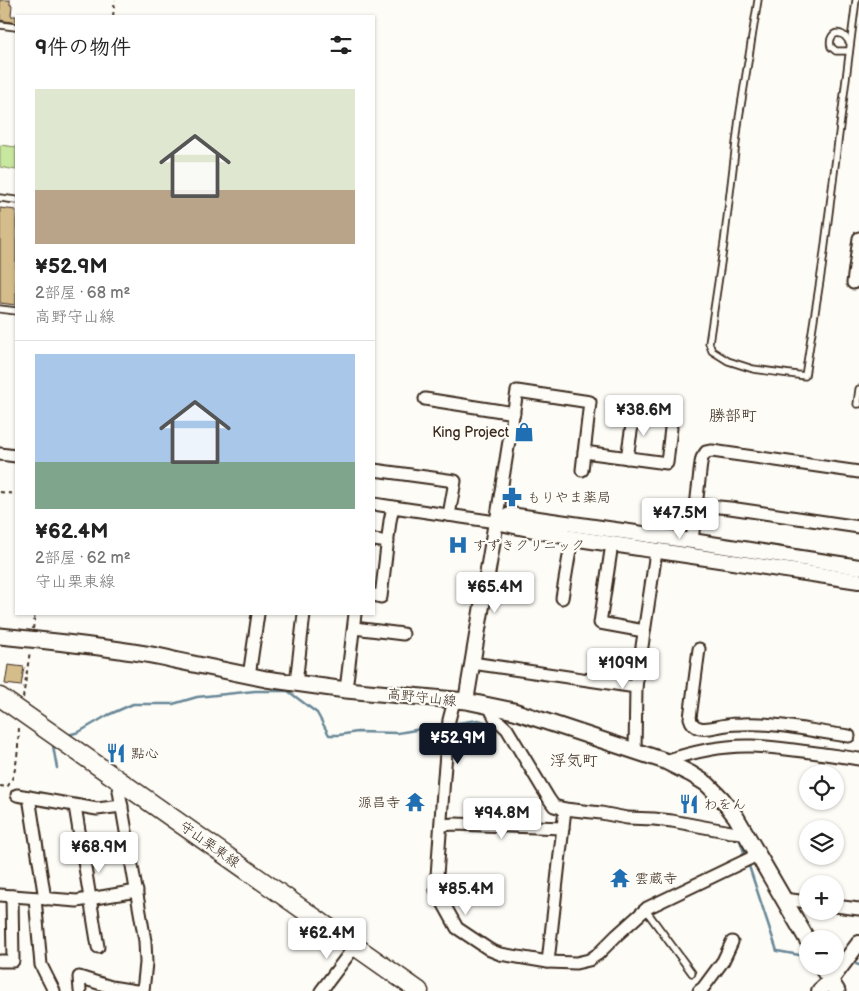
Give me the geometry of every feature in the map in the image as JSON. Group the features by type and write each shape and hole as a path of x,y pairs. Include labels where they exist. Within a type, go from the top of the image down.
{"main road":[{"name":"高野守山線","path":"0,636 81,644 141,653 249,676 296,683 346,690 460,701 488,706 514,712 665,761 707,784 722,799 736,817 745,833 750,858 783,899 801,930"},
{"name":"守山栗東線","path":"0,696 420,991"},
{"path":"827,975 834,986"}],"street":[{"path":"853,283 859,238"},
{"path":"582,470 590,402 518,391 472,663 460,701 449,720 436,890 457,928 490,950 500,954 548,962 576,963 589,960 598,954 645,909 750,858"},
{"path":"425,399 514,413"},
{"path":"627,458 634,412"},
{"path":"584,452 667,463 671,428"},
{"path":"692,541 702,458 706,452 712,451 859,472"},
{"path":"0,454 15,456"},
{"path":"375,470 455,481 449,515"},
{"path":"375,504 496,522 572,538 660,552 859,581"},
{"path":"697,504 859,527"},
{"path":"375,596 381,597 393,507"},
{"path":"496,522 510,515 859,567"},
{"path":"636,751 636,687 644,631 660,552 666,537"},
{"path":"562,598 572,538"},
{"path":"375,540 388,542"},
{"path":"612,544 600,623 644,631"},
{"path":"249,676 258,615"},
{"path":"296,683 304,615"},
{"path":"346,690 355,615"},
{"path":"354,628 403,634"},
{"path":"699,648 690,718 691,722 696,726 708,728 757,723 850,736"},
{"path":"472,663 636,687"},
{"path":"488,706 495,718 507,729 549,799 564,816"},
{"path":"665,761 690,753 726,747 751,746 859,759"},
{"path":"123,783 119,791 145,941 146,963 143,991"},
{"path":"17,795 97,809 122,806"},
{"path":"29,797 40,898 41,965 54,991"},
{"path":"75,806 98,947"},
{"path":"441,825 601,813 627,818 672,821 745,833"},
{"path":"548,962 564,816"},
{"path":"0,895 78,901 137,892"},
{"path":"0,961 13,961 12,896"},
{"path":"783,899 799,901"},
{"path":"844,907 859,909"},
{"path":"698,991 703,988 723,961 732,942"},
{"path":"819,991 834,986 859,943"},
{"path":"320,991 355,946"},
{"path":"80,991 79,977 110,987 136,991"}],"lane":[{"path":"758,0 739,118 724,243 709,343 712,351 728,360 753,369 805,376 822,268 856,0"},
{"path":"0,25 14,26"},
{"path":"849,51 836,51 830,47 830,38 834,34 839,34 844,35 850,42"},
{"path":"0,198 15,200"},
{"path":"0,309 15,311"},
{"path":"859,389 857,404 859,404"},
{"path":"645,909 692,973"}],"path":[{"path":"113,15 115,0"},
{"path":"0,492 15,494"}],"green space":[{"path":"0,145 15,147 15,170 0,167"}],"building":[{"path":"0,0 10,0 10,5 12,5 11,16 15,16 15,23 0,20"},
{"path":"0,208 15,210 15,305 0,303"},
{"path":"8,665 24,667 21,686 5,684"}],"waterway":[{"path":"68,735 79,732 108,715 133,704 173,704 197,697 255,691 288,691 317,713 329,735 357,732 398,733 444,725"},
{"path":"452,724 478,720 496,725"},
{"path":"53,746 57,768"},
{"path":"712,834 740,840 746,858"},
{"path":"748,863 777,951 799,955"}],"place":[{"name":"King Project","path":"524,432"},
{"name":"もりやま薬局","path":"512,497"},
{"name":"すずきクリニック","path":"458,545"},
{"name":"點心","path":"116,753"},
{"name":"源昌寺","path":"415,802"},
{"name":"わをん","path":"689,804"},
{"name":"雲蔵寺","path":"620,878"}],"district":[{"name":"勝部町","path":"733,415"},
{"name":"浮気町","path":"574,760"}]}
